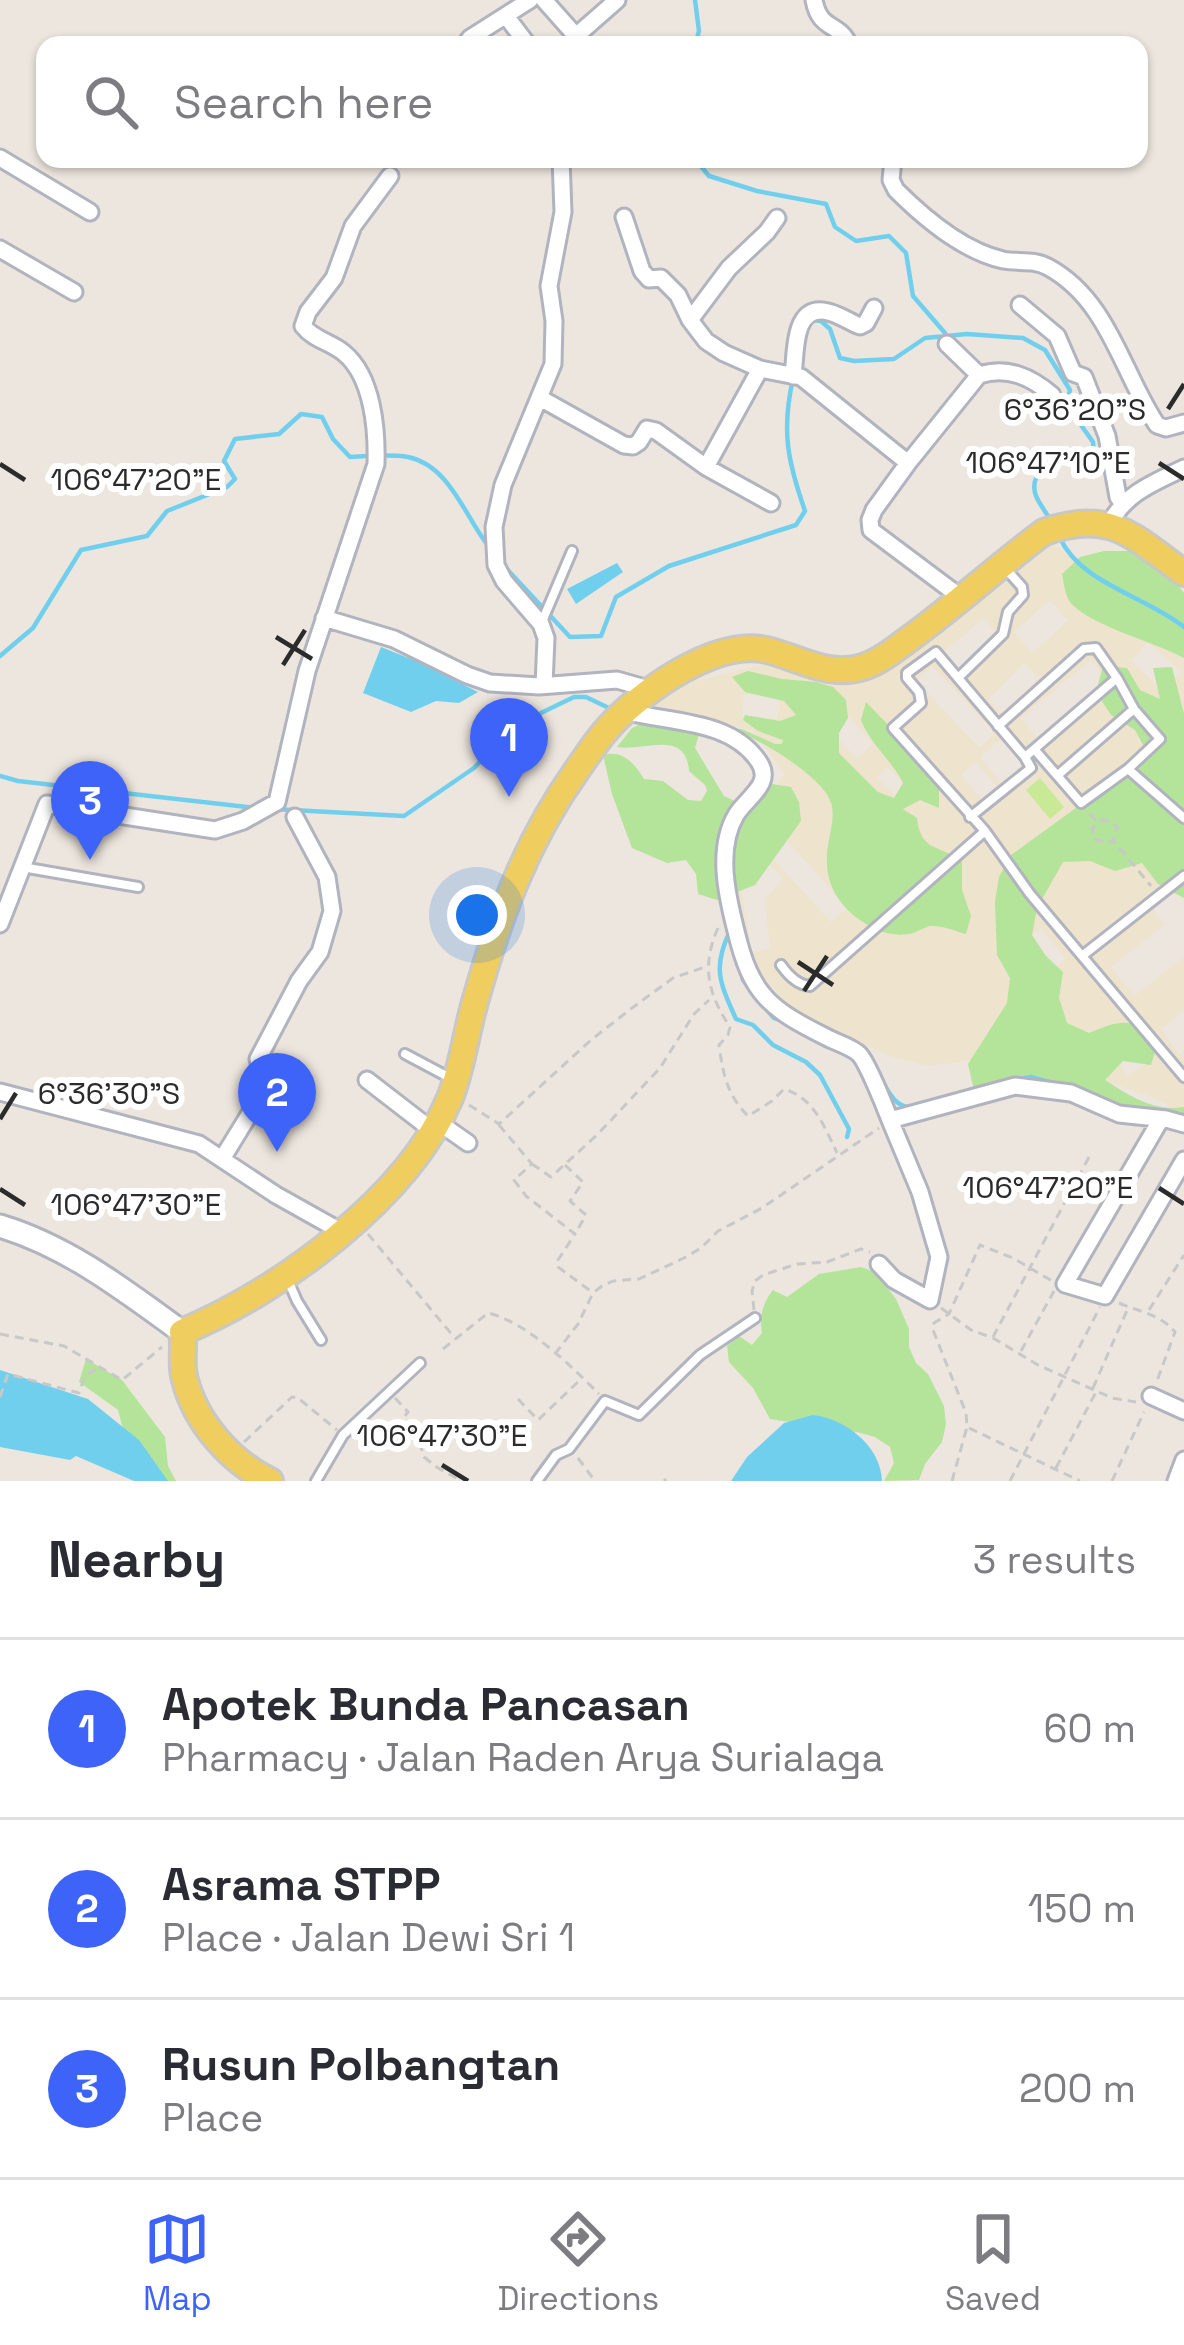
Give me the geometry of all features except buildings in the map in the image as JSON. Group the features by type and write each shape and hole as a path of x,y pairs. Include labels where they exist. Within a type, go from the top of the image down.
{"main road":[{"path":"182,1332 217,1318 287,1277 349,1225 413,1160 453,1088 493,938 527,850 556,799 615,721 652,689 705,659 747,647 819,668 863,668 920,632 1056,528 1115,514 1128,534 1184,573"},
{"path":"0,1226 81,1262 182,1332 183,1373 199,1411 230,1456 270,1481"}],"street":[{"path":"473,36 530,0"},
{"path":"544,0 571,36"},
{"path":"580,36 617,0"},
{"path":"814,0 826,26 844,36"},
{"path":"506,16 521,36"},
{"path":"0,158 89,212"},
{"path":"544,685 544,619 504,581 496,565 494,526 503,485 553,364 549,286 562,212 561,168"},
{"path":"892,168 896,190 952,237 988,255 1042,264 1070,284 1113,337 1157,424 1166,428 1184,423"},
{"path":"0,924 46,803 215,830 277,802 307,671 376,464 365,386 350,358 303,326 344,258 353,226 390,176"},
{"path":"624,217 642,271 649,279 661,278 678,295 706,341 760,369 802,380 908,463"},
{"path":"690,320 729,268 777,218"},
{"path":"0,249 74,292"},
{"path":"1020,305 1050,328 1073,373 1084,377 1107,436 1118,496 1115,514"},
{"path":"802,380 800,324 814,311 862,326 874,308"},
{"path":"947,344 980,375"},
{"path":"706,466 760,369"},
{"path":"963,598 871,530 874,510 980,375 991,371 1026,375 1052,395"},
{"path":"540,398 624,445 639,442 647,429 656,431 772,503"},
{"path":"1115,514 1143,487 1184,468"},
{"path":"324,619 394,639 480,681 514,686 617,680 652,689"},
{"path":"615,721 704,727 742,744 764,772 762,782 735,816 723,861 731,910 744,963 767,1001 859,1054 890,1120 920,1192 939,1257 930,1300 894,1280 879,1264"},
{"path":"222,1159 272,1079 258,1059 299,981 320,952 332,911 327,877 295,817"},
{"path":"367,1080 435,1127 468,1143"},
{"path":"890,1120 1015,1086 1071,1094 1119,1114 1184,1124"},
{"path":"0,1092 199,1144 276,1195 349,1225"},
{"path":"1161,1119 1065,1285 1105,1296 1184,1160"},
{"path":"1151,1396 1184,1411"},
{"path":"1176,1481 1184,1460"}],"lane":[{"path":"544,619 572,550"},
{"path":"958,678 1003,634 1008,612 1023,595 1022,587 1003,565"},
{"path":"920,632 1031,769 970,817"},
{"path":"998,726 1088,646 1100,652 1134,709 1160,739 1081,802 1035,750"},
{"path":"936,652 907,673 921,703 892,728 985,831 1030,894 1184,1077"},
{"path":"1025,757 1118,678"},
{"path":"1058,775 1134,709"},
{"path":"1127,769 1184,818"},
{"path":"781,965 802,985 810,986 985,831"},
{"path":"20,867 138,887"},
{"path":"1082,956 1184,876"},
{"path":"405,1054 453,1088"},
{"path":"287,1277 321,1340"},
{"path":"537,1481 556,1455 569,1449 605,1401 639,1415 700,1355 754,1318"},
{"path":"316,1481 343,1435 420,1363"}],"path":[{"path":"1081,802 1097,822"},
{"path":"1097,822 1114,823 1117,831 1108,844 1096,840 1097,822"},
{"path":"1113,840 1158,894"},
{"path":"721,922 708,966 712,998 730,1027 719,1045 732,1099 748,1116 784,1089 798,1093 813,1108 838,1154"},
{"path":"499,1124 632,1008 673,978 708,966"},
{"path":"453,1088 499,1124 532,1164 551,1178 660,1068 694,1014 712,998"},
{"path":"555,1354 578,1324 593,1293 613,1281 639,1279 684,1258 890,1120"},
{"path":"992,1338 1089,1156"},
{"path":"532,1164 514,1180 526,1196 574,1234"},
{"path":"563,1164 583,1182 570,1201 586,1215 558,1267 593,1293"},
{"path":"349,1225 455,1339"},
{"path":"952,1481 967,1427 961,1394 933,1330 949,1314 980,1245 1057,1284 1020,1354"},
{"path":"754,1318 752,1291 764,1275 797,1264 827,1262 861,1249 870,1251 879,1264"},
{"path":"1148,1312 1184,1255"},
{"path":"1010,1481 1105,1296 1148,1312 1175,1332 1112,1481"},
{"path":"930,1300 971,1330 1062,1376 1123,1400 1139,1402 1151,1396"},
{"path":"1056,1469 1128,1306"},
{"path":"443,1349 488,1313 513,1323 555,1354 605,1401"},
{"path":"0,1334 64,1346 122,1380 182,1332"},
{"path":"0,1397 8,1374 79,1393 85,1376 100,1367"},
{"path":"518,1399 538,1420 583,1378"},
{"path":"390,1391 408,1412 401,1421 417,1434 424,1456 462,1481"},
{"path":"230,1456 292,1397 343,1435"},
{"path":"967,1427 1080,1481"},
{"path":"569,1449 595,1481"}],"shaded area":[{"path":"1054,544 1184,654 1184,890 1176,896 1170,889 1150,906 1164,925 1111,967 1134,996 1184,957 1184,1010 1161,1029 1179,1054 1184,1051 1184,1113 1147,1095 1019,1054 928,1066 891,1057 792,1011 750,959 730,874 749,821 785,774 753,731 652,704 689,683 764,664 849,681 882,668","holes":["1050,600 1068,621 1032,653 1014,632","984,618 997,634 958,668 944,652","1148,642 1181,672 1163,691 1131,661","1091,660 1108,681 1038,739 1021,718","1024,663 1039,678 1002,714 988,700","932,666 995,733 980,748 916,681","744,694 780,698 777,719 742,716","848,716 873,744 857,759 832,732","1002,738 1025,764 1003,784 980,757","976,762 997,787 982,800 961,775","887,767 916,795 906,806 877,778","783,836 847,907 831,922 767,852","769,863 783,879 765,899 770,948 752,953 741,889","1040,928 1066,959 1045,977 1019,946","1127,1035 1145,1064 1127,1076 1108,1046"]}],"green space":[{"path":"1131,551 1174,579 1184,593 1184,658 1106,626 1070,602 1062,574 1080,557"},
{"path":"1103,666 1127,668 1140,690 1160,699 1153,668 1172,667 1184,714 1184,898 1158,884 1142,863 1115,871 1090,861 1063,862 1037,908 1032,935 1063,972 1059,998 1067,1023 1089,1033 1117,1023 1133,1024 1159,1038 1151,1065 1123,1061 1105,1080 1152,1105 1184,1107 1184,1126 1135,1116 1033,1083 974,1090 968,1064 1007,1003 1010,978 997,955 995,902 999,877 1011,855 1133,773 1148,754 1135,730 1111,715 1096,692"},
{"path":"748,671 833,687 846,700 848,718 839,733 839,753 878,792 894,798 903,783 865,729 861,720 866,702 933,771 939,808 920,800 903,809 917,818 927,843 962,862 962,890 971,916 966,934 935,926 892,934 850,912 828,875 833,812 826,793 791,761 732,731 700,731 695,748 724,796 739,803 772,784 791,787 799,802 801,821 755,885 717,900 698,894 696,874 686,860 667,863 632,848 603,755 622,756 644,779 663,781 688,800 701,801 705,785 689,771 680,750 662,745 617,747 632,728 643,723 742,729 782,744 783,740 743,720 745,715 780,721 796,715 784,701 745,692 732,677"},
{"path":"1040,778 1064,807 1050,819 1026,790"},
{"path":"861,1267 875,1272 896,1299 916,1363 928,1374 944,1406 942,1442 919,1480 884,1481 894,1463 890,1447 875,1437 770,1419 753,1388 729,1362 727,1346 739,1336 752,1345 762,1333 763,1310 773,1290 787,1297 819,1274"},
{"path":"86,1359 122,1380 165,1437 168,1466 176,1481 163,1481 129,1452 118,1410 79,1382"}],"water":[{"path":"617,563 623,572 576,604 567,589"},
{"path":"381,647 478,692 459,703 436,701 411,712 363,693"},
{"path":"0,1370 88,1399 139,1440 168,1481 134,1481 76,1456 70,1460 0,1447"},
{"path":"813,1415 838,1422 860,1436 875,1456 882,1481 731,1481 747,1457 784,1423"}],"waterway":[{"path":"695,0 698,36"},
{"path":"702,168 709,176 757,191 826,204 835,227 856,241 889,236 906,253 913,296 945,333"},
{"path":"812,320 830,329 840,358 854,361 894,359 925,338 967,334 1023,338 1045,350 1070,390 1066,404 1093,442 1094,452 1087,458 1077,448 1069,450 1040,471 1036,496 1052,522"},
{"path":"504,566 570,637 601,636 616,597 669,566 796,525 805,511 788,446 793,379"},
{"path":"0,656 33,628 81,550 147,536 167,511 227,487 235,479 224,461 235,439 279,434 301,414 322,417 333,439 350,457 387,455 423,462 446,482 490,548"},
{"path":"1060,538 1070,554 1098,578 1184,627"},
{"path":"273,809 404,816 474,768 512,727 574,697 586,697 615,711"},
{"path":"0,776 256,808"},
{"path":"730,931 720,975 736,1019 753,1025 773,1045 820,1075 849,1129 847,1137"},
{"path":"741,971 752,992"},
{"path":"759,1001 774,1018 787,1023"},
{"path":"879,1076 896,1101 911,1107"},
{"path":"1003,1082 1031,1077 1056,1084"}],"place":[{"name":"Apotek Bunda Pancasan","path":"509,797"},
{"name":"Rusun Polbangtan","path":"90,860"},
{"name":"Asrama STPP","path":"277,1152"}]}
